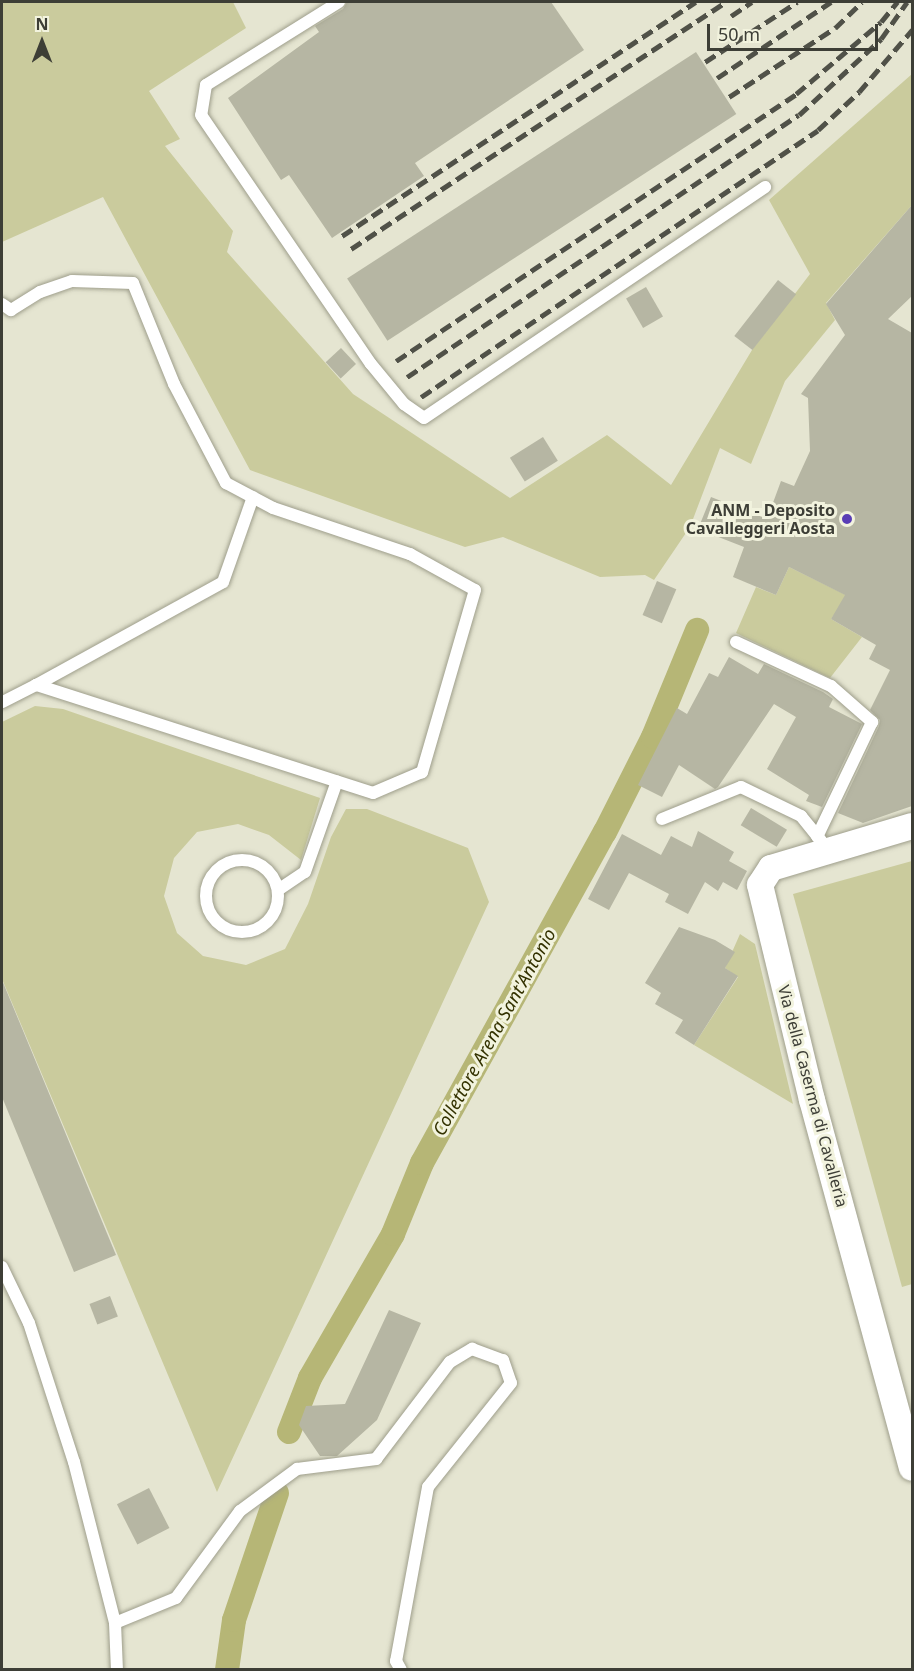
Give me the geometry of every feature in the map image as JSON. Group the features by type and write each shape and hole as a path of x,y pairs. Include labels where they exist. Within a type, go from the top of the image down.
{"street":[{"name":"Via della Caserma di Cavalleria","path":"912,826 822,843 771,868 760,885 812,1100 912,1468"}],"lane":[{"path":"339,2 206,85 201,115 371,364 404,404 424,418 765,187"},
{"path":"2,304 11,310 40,292 72,281 133,283 174,384 226,483 273,508 410,554 475,590 422,772 373,793 36,684"},
{"path":"2,702 223,582 253,497"},
{"path":"662,819 741,787 801,816 822,843 872,722 831,686 736,642"},
{"path":"278,890 267,870 246,860 233,861 209,878 205,890 206,907 212,918 229,931 255,931 273,915 278,890 305,872 337,781"},
{"path":"2,1268 29,1323 75,1462 115,1623 117,1670"},
{"path":"115,1623 176,1598 240,1511 297,1469 376,1459 450,1362 472,1348 503,1360 511,1383 428,1487 396,1661 401,1670"}],"green space":[{"path":"2,2 233,2 246,28 149,91 180,139 165,146 233,231 227,252 353,394 510,498 607,435 671,485 752,350 810,274 769,200 912,74 912,205 826,303 835,320 785,381 751,464 720,448 690,527 654,580 645,575 600,577 503,537 465,547 250,470 103,197 2,242"},
{"path":"789,567 848,596 831,619 862,637 830,678 736,633 756,587 776,595"},
{"path":"35,706 63,709 320,798 301,860 269,835 238,824 197,832 174,858 164,896 177,933 203,956 246,965 285,949 308,904 331,837 346,809 367,809 468,848 489,902 217,1492 2,979 2,722"},
{"path":"912,861 912,1284 902,1287 793,894"},
{"path":"740,934 755,944 793,1104 694,1045 738,977 725,968"}],"building":[{"path":"347,2 551,2 584,50 415,163 424,176 332,238 289,175 281,180 228,98 319,32 315,26 343,9"},
{"path":"696,52 736,114 387,341 347,279"},
{"path":"912,205 912,296 888,319 912,333 912,806 863,823 838,813 879,726 880,720 870,710 890,670 869,659 876,645 831,619 845,595 789,567 776,595 733,577 744,547 698,529 711,497 767,519 781,481 794,486 810,451 808,398 801,394 845,335 826,304"},
{"path":"778,280 796,294 752,350 734,336"},
{"path":"646,287 663,316 643,328 626,298"},
{"path":"341,348 356,364 341,378 326,362"},
{"path":"543,437 558,461 525,481 510,458"},
{"path":"657,581 676,589 662,623 643,615"},
{"path":"729,657 758,674 764,664 823,692 833,699 829,707 862,724 822,807 806,801 809,795 767,769 796,717 774,704 715,789 679,765 662,797 638,785 677,708 687,714 709,673 718,677"},
{"path":"751,808 787,830 777,847 741,825"},
{"path":"698,831 734,852 729,861 747,871 737,890 723,882 718,891 705,882 688,914 665,902 669,894 629,873 609,910 588,899 622,834 661,855 671,836 692,847"},
{"path":"679,927 715,940 735,952 725,968 738,976 694,1045 675,1033 683,1020 655,1004 661,993 645,983"},
{"path":"2,980 116,1255 74,1272 2,1097"},
{"path":"110,1296 118,1317 97,1324 89,1304"},
{"path":"389,1310 421,1323 377,1420 337,1456 320,1456 299,1425 306,1406 345,1404"},
{"path":"149,1488 169,1528 137,1544 117,1504"}],"waterway":[{"name":"Collettore Arena Sant'Antonio","path":"289,1432 310,1378 393,1234 422,1163 605,832 653,737 697,630"},
{"name":"Collettore Arena Sant'Antonio","path":"227,1670 234,1620 277,1493"}],"railway":[{"path":"342,236 696,2"},
{"path":"351,249 726,2"},
{"path":"731,16 752,2"},
{"path":"705,62 797,2"},
{"path":"717,78 831,2"},
{"path":"729,97 835,28 862,2"},
{"path":"396,361 796,94 881,22 897,2"},
{"path":"407,377 799,115 881,39 907,2"},
{"path":"421,397 818,130 859,92 912,30"}],"place":[{"name":"ANM - Deposito Cavalleggeri Aosta","path":"847,519"}]}
